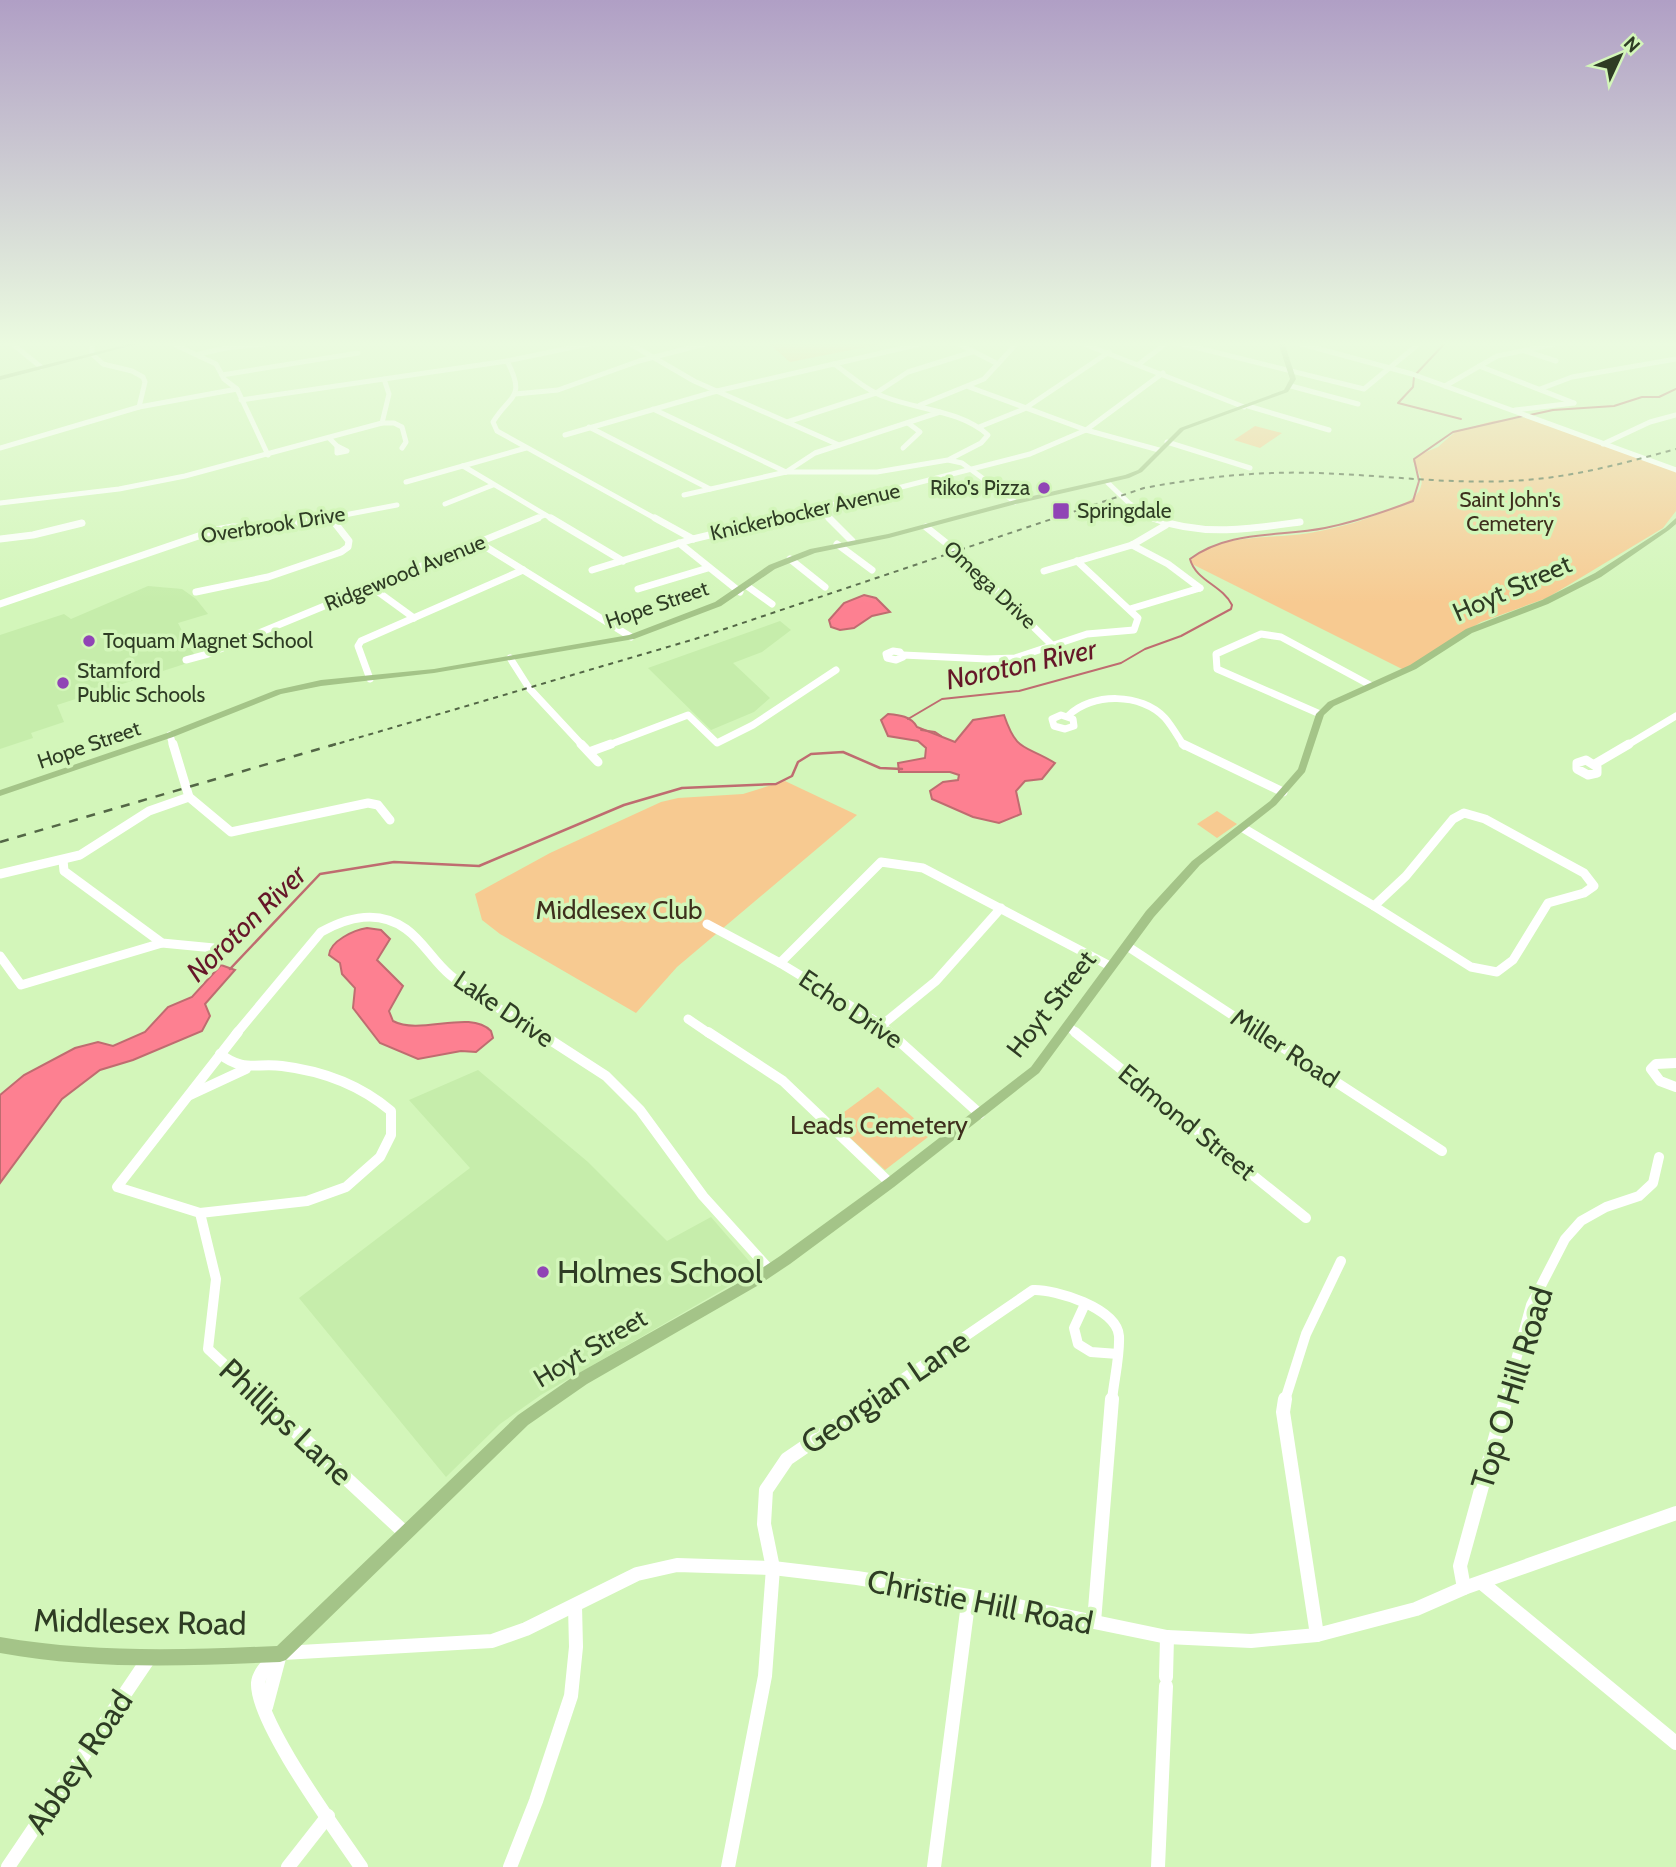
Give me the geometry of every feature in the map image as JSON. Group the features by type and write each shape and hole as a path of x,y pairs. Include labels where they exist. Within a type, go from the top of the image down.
{"main road":[{"name":"Hope Street","path":"0,793 170,735 250,702 290,689 510,658 631,637 695,615 743,589 772,567 790,559 837,544 926,527 1015,502 1108,483 1140,471 1167,442 1185,429"},
{"name":"Hoyt Street","path":"280,1654 507,1433 539,1407 770,1270 890,1183 1035,1070 1150,914 1196,863 1243,828 1302,771 1320,714 1340,698 1413,667 1469,631 1545,602 1598,575 1667,529 1676,520"},
{"name":"Middlesex Road","path":"0,1645 61,1655 149,1658 280,1654"}],"street":[{"path":"0,448 64,429"},
{"path":"256,429 268,455"},
{"path":"0,503 109,490 165,480 360,429"},
{"path":"402,448 406,442 403,429"},
{"path":"497,429 502,435 693,539"},
{"path":"565,435 583,429"},
{"path":"593,429 710,489"},
{"path":"695,429 786,472"},
{"path":"803,429 839,445"},
{"path":"786,472 806,457 891,429"},
{"path":"903,448 920,432 916,429"},
{"path":"684,495 786,472 877,472 948,460 984,441 988,435 981,429"},
{"path":"1563,429 1676,470"},
{"path":"1603,444 1635,429"},
{"path":"1086,430 1159,450"},
{"name":"Knickerbocker Avenue","path":"592,570 693,539 1030,454 1086,430"},
{"path":"329,438 337,446"},
{"path":"1167,442 1250,468"},
{"path":"406,482 526,448"},
{"path":"948,460 962,463 1015,502"},
{"path":"463,466 623,561"},
{"path":"1108,483 1147,517 1166,525 1209,532 1300,522"},
{"path":"445,504 493,485"},
{"name":"Overbrook Drive","path":"0,604 18,600 136,556 143,549 151,550 224,528 269,529 397,505"},
{"path":"820,509 852,541"},
{"name":"Ridgewood Avenue","path":"186,660 208,654 545,515"},
{"path":"196,592 268,576 341,552 348,547 349,541 331,518"},
{"path":"0,539 33,535 82,523"},
{"path":"1044,571 1132,545 1166,525"},
{"name":"Omega Drive","path":"926,527 955,550 1052,645"},
{"path":"478,542 631,637"},
{"path":"679,543 708,568 772,604"},
{"path":"837,544 872,570"},
{"path":"1077,562 1130,609 1200,587 1168,564 1132,545"},
{"path":"790,559 825,587"},
{"path":"638,589 708,568"},
{"path":"370,679 358,644 523,570"},
{"path":"370,586 414,618"},
{"name":"Omega Drive","path":"903,655 930,654 975,660 1014,658 1089,634 1134,630 1138,618 1130,609"},
{"path":"1320,714 1217,669 1216,654 1261,634 1281,637 1370,685"},
{"path":"510,658 529,688 597,762"},
{"path":"589,752 688,715 717,743 753,725 836,670"},
{"path":"1068,716 1074,710 1096,700 1112,698 1137,702 1164,716 1184,746 1283,792"},
{"path":"1595,764 1676,716"},
{"path":"170,735 189,797 231,832 369,803 378,805 390,820"},
{"path":"0,874 63,860 99,846 149,811 189,797"},
{"path":"1243,828 1471,967 1497,972 1513,960 1548,903 1584,893 1594,886 1584,873 1485,819 1464,813 1452,819 1406,877 1374,906"},
{"path":"63,860 64,871 162,943"},
{"path":"780,963 881,862 922,868 1110,966"},
{"path":"882,1025 936,981 1001,908"},
{"name":"Lake Drive","path":"220,1054 271,989 321,932 339,922 360,916 386,918 407,929 450,975 606,1076 640,1110 703,1196 770,1270"},
{"name":"Echo Drive","path":"707,924 780,963 882,1025 980,1114"},
{"path":"0,956 21,985 162,943 214,948"},
{"name":"Miller Road","path":"1127,946 1442,1150"},
{"path":"688,1019 783,1081 890,1183"},
{"name":"Edmond Street","path":"1068,1026 1307,1218"},
{"path":"187,1097 246,1069 278,1065 326,1074 372,1093 391,1111 391,1135 380,1157 365,1173 346,1186 307,1201 200,1213 117,1187 220,1054 232,1064 246,1069"},
{"path":"1676,1063 1656,1063 1651,1069 1660,1081 1676,1087"},
{"name":"Top O Hill Road","path":"1464,1588 1460,1566 1531,1305 1565,1239 1581,1221 1606,1207 1639,1196 1653,1183 1659,1157"},
{"name":"Phillips Lane","path":"200,1213 216,1279 208,1349 405,1533"},
{"path":"1317,1635 1283,1412 1288,1378 1306,1331 1341,1261"},
{"name":"Georgian Lane","path":"729,1867 765,1676 773,1568 764,1524 766,1490 787,1459 1032,1291 1050,1289 1064,1292 1109,1316 1116,1323 1119,1334 1104,1472 1094,1622"},
{"path":"1085,1304 1074,1328 1078,1344 1091,1352 1118,1354"},
{"name":"Christie Hill Road","path":"280,1654 492,1641 526,1629 637,1574 677,1565 773,1568 969,1596 1167,1637 1251,1641 1317,1635 1416,1609 1464,1588 1676,1513"},
{"path":"1482,1583 1676,1742"},
{"path":"934,1867 969,1596"},
{"path":"510,1867 537,1801 571,1696 576,1647 575,1606"},
{"path":"1157,1867 1167,1637"},
{"name":"Middlesex Road","path":"280,1654 266,1707 282,1747 361,1867"},
{"name":"Abbey Road","path":"8,1867 149,1658"},
{"path":"288,1867 328,1816"}],"shaded area":[{"name":"Stamford Public Schools","path":"148,586 182,589 196,599 208,614 178,623 197,660 57,705 64,722 31,733 33,738 0,749 0,635 64,614 71,619"},
{"path":"864,595 876,598 890,612 872,616 854,628 840,630 831,627 829,620 844,603"},
{"path":"780,621 791,630 762,652 733,663 770,698 754,712 711,730 648,668"},
{"path":"888,714 904,717 917,727 955,742 973,720 1004,715 1018,742 1055,763 1042,779 1025,781 1016,791 1021,814 999,823 973,817 932,799 930,791 943,782 958,780 959,775 950,772 899,772 898,763 925,758 926,748 918,741 888,736 881,720"},
{"path":"367,928 381,930 390,939 377,960 403,986 389,1011 393,1021 417,1026 470,1022 491,1031 493,1038 476,1052 461,1051 418,1059 380,1043 353,1008 355,988 342,974 340,963 329,955 338,941"},
{"path":"221,965 235,970 205,1004 210,1016 202,1031 133,1060 100,1070 62,1099 0,1183 0,1095 24,1075 75,1048 98,1042 113,1046 145,1032 168,1007 192,997"},
{"name":"Holmes School","path":"478,1070 588,1162 667,1241 711,1217 755,1268 750,1274 541,1395 500,1424 446,1477 299,1298 470,1168 409,1100"}],"green space":[{"path":"1250,429 1282,433 1260,448 1234,440"},
{"name":"Saint John's Cemetery","path":"1465,429 1561,429 1676,471 1676,511 1663,528 1547,598 1481,622 1404,670 1192,564 1191,560 1217,545 1250,538 1325,530 1364,520 1401,505 1413,498 1422,483 1413,461 1419,455 1438,447 1455,432"},
{"name":"Middlesex Club","path":"785,781 857,815 677,967 636,1013 500,934 482,920 475,894 550,853 661,802 678,798 743,794"},
{"path":"1217,811 1237,824 1217,838 1197,824"},
{"name":"Leads Cemetery","path":"878,1087 932,1134 885,1170 832,1121"}],"waterway":[{"name":"Noroton River","path":"908,719 942,699 1019,691 1121,663 1145,649 1181,636 1231,609 1232,605 1222,592 1198,573 1190,559 1221,543 1325,528 1413,501 1419,481 1414,459 1453,432 1466,429"},
{"name":"Noroton River","path":"921,730 935,732 941,736"},
{"name":"Noroton River","path":"230,969 320,874 394,862 479,866 624,805 682,788 776,784 792,776 798,762 811,754 843,752 880,768 902,769"}],"railway":[{"path":"330,746 695,639 1144,488 1209,478 1274,473 1485,482 1530,480 1593,470 1676,449"},
{"path":"0,842 336,744"}],"place":[{"name":"Riko's Pizza","path":"1044,488"},
{"name":"Springdale","path":"1061,511"},
{"name":"Toquam Magnet School","path":"89,641"},
{"name":"Stamford Public Schools","path":"63,683"},
{"name":"Holmes School","path":"543,1272"}]}
